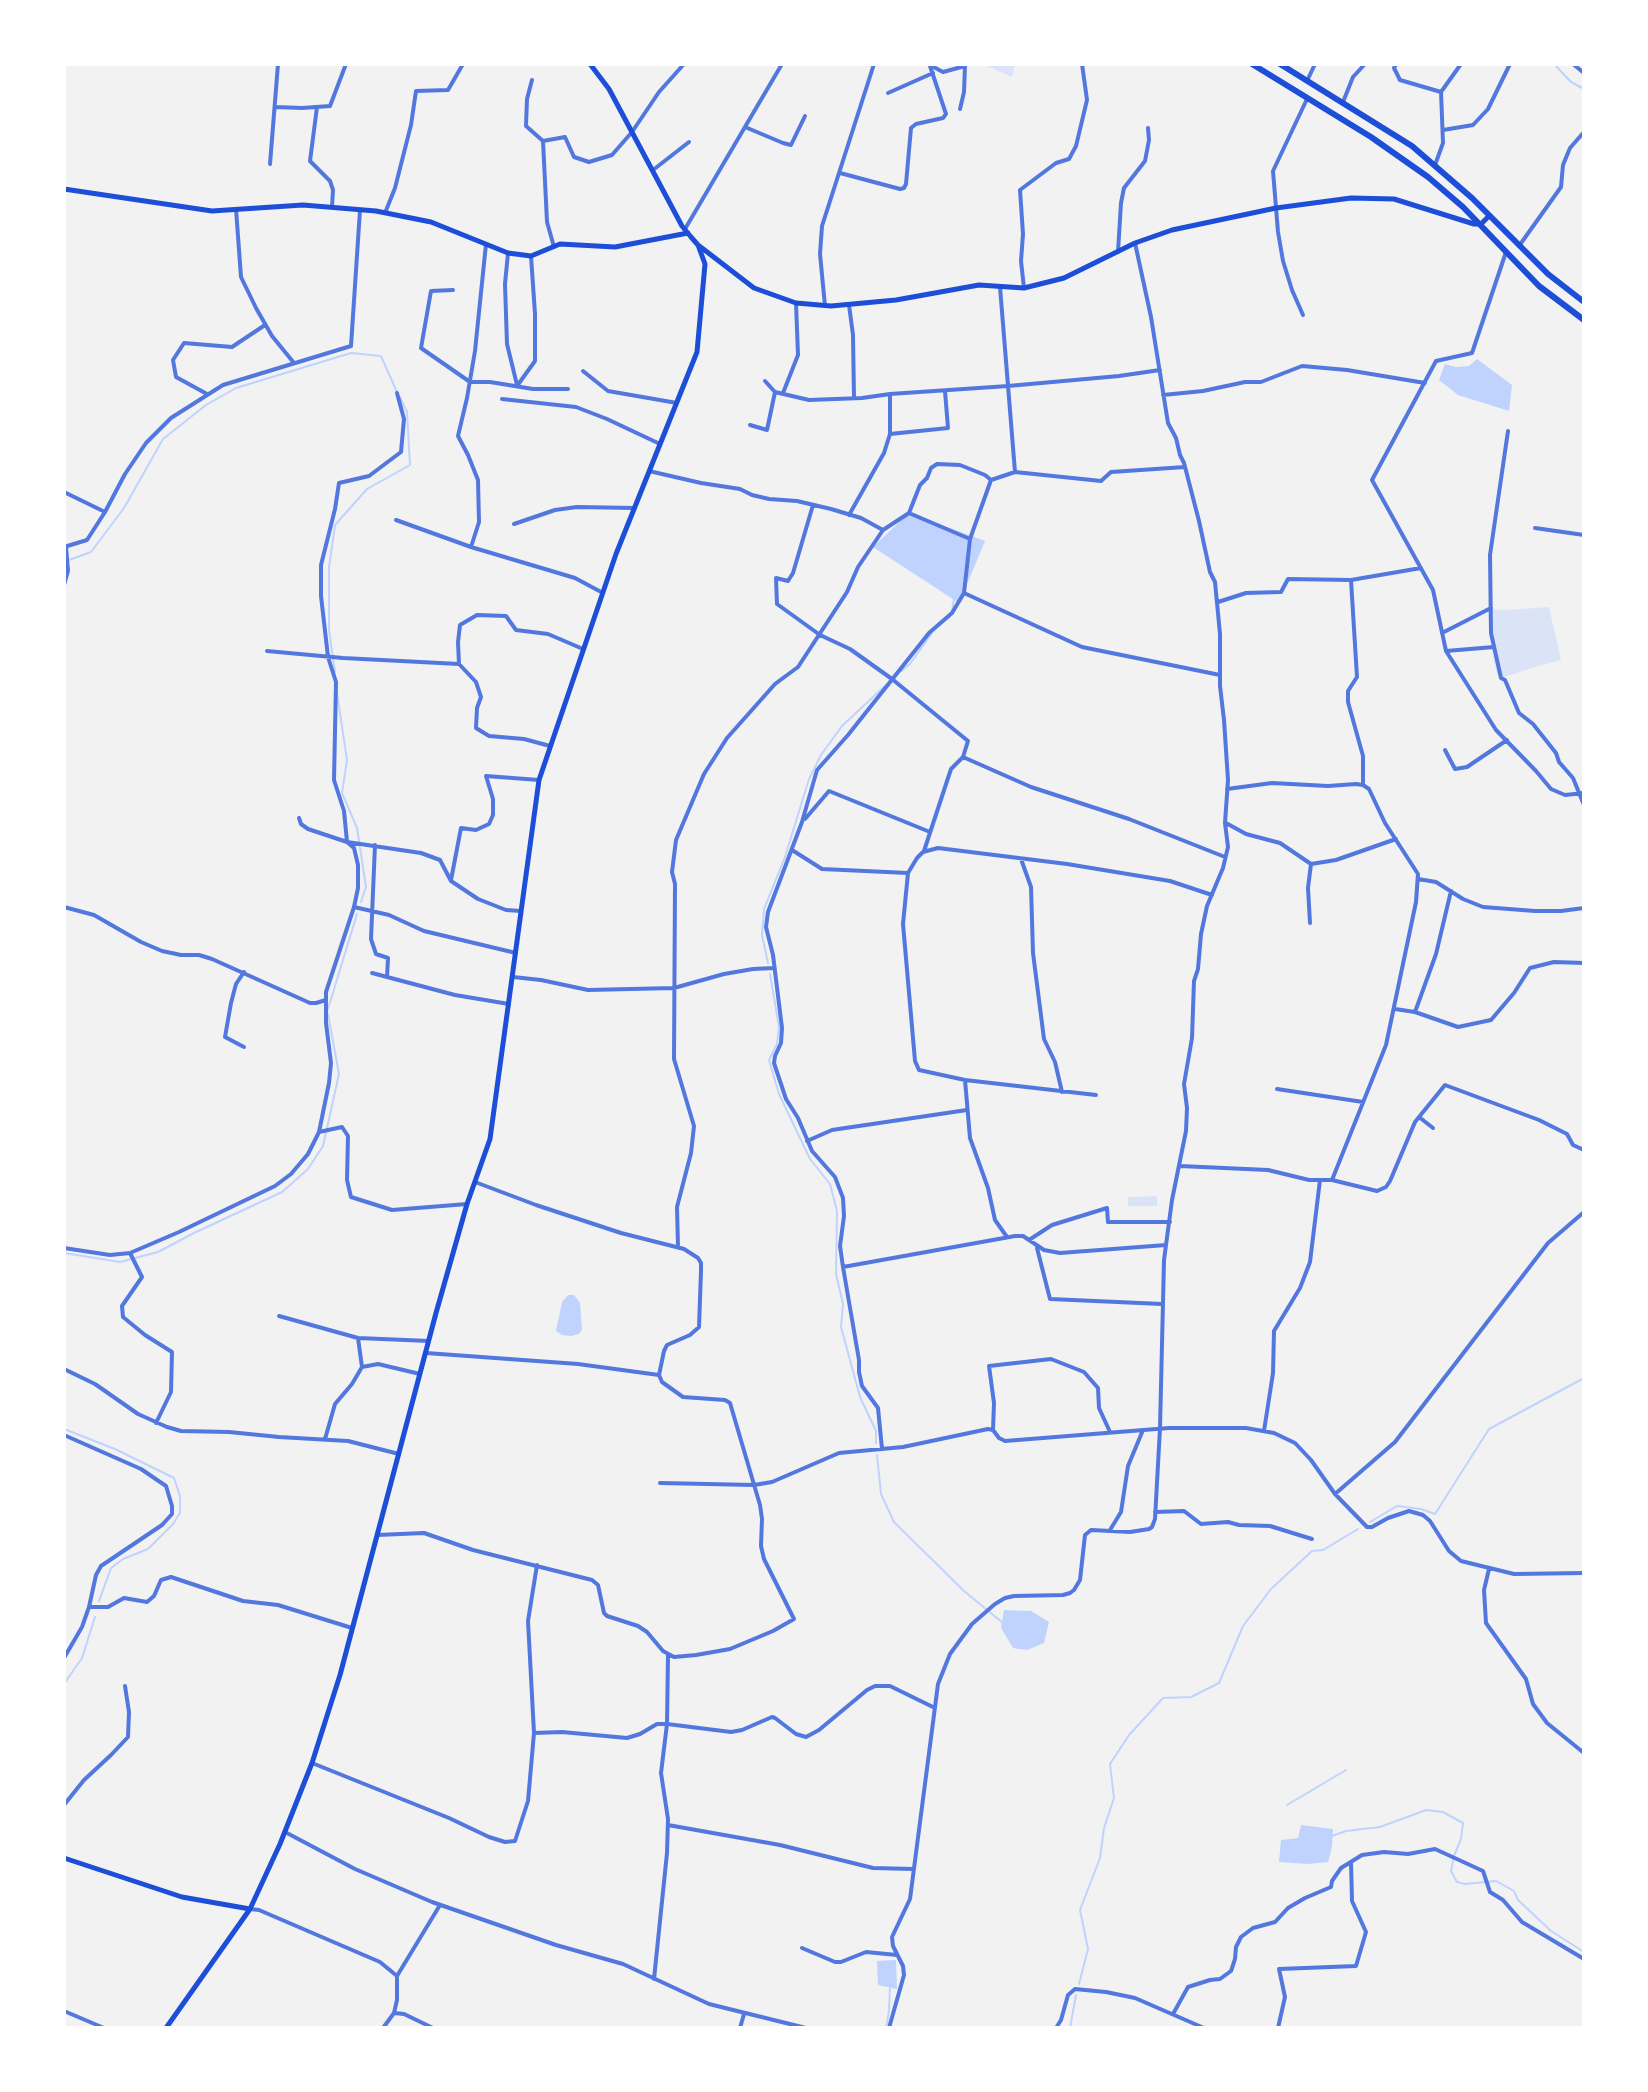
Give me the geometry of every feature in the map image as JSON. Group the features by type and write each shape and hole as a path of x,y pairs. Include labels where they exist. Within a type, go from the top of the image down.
{"main road":[{"path":"590,64 609,89 687,231 698,245 754,288 796,303 825,306 849,305 896,300 979,285 1024,288 1064,278 1135,243 1172,230 1276,208 1351,198 1394,199 1481,224"},
{"path":"1252,64 1403,158 1463,207 1539,286 1584,320"},
{"path":"1280,64 1412,146 1436,165 1548,274 1584,302"},
{"path":"64,189 212,211 303,205 386,213 431,222 508,253 531,256 560,244 615,247 687,231"},
{"path":"1481,224 1490,216"},
{"path":"166,2028 250,1909 285,1832 312,1763 340,1675 467,1204 490,1140 539,780 634,508 697,352 705,264 698,245"},
{"path":"64,1858 149,1888 182,1897 250,1909"}],"street":[{"path":"270,164 278,64"},
{"path":"276,107 330,106 346,64"},
{"path":"386,213 398,178 411,125 416,91 448,90 463,64"},
{"path":"543,141 565,137 574,157 589,162 612,155 632,132 659,92 684,64"},
{"path":"687,231 782,64"},
{"path":"825,306 820,254 822,226 874,64"},
{"path":"1024,288 1021,261 1023,234 1020,190 1056,164 1069,159 1076,146 1087,100 1082,64"},
{"path":"1307,81 1315,64"},
{"path":"1343,103 1353,77 1365,64"},
{"path":"1396,64 1394,68 1400,80 1441,92"},
{"path":"1436,165 1443,143 1441,92 1461,64"},
{"path":"1443,130 1473,125 1488,109 1510,64"},
{"path":"1574,64 1584,73"},
{"path":"840,173 900,189 904,188 911,128 916,124 946,116 929,65"},
{"path":"929,65 943,72 965,66 964,92 960,109"},
{"path":"888,93 933,73"},
{"path":"532,80 527,99 526,126 543,141 547,222 554,246"},
{"path":"1303,315 1283,261 1273,171 1307,99"},
{"path":"317,107 310,161 330,181 333,190 332,207"},
{"path":"745,127 791,145 805,116"},
{"path":"1118,252 1124,188 1145,161 1149,140 1148,128"},
{"path":"1518,246 1561,187 1563,165 1570,148 1584,132"},
{"path":"653,170 689,142"},
{"path":"236,209 241,277 266,325 294,363"},
{"path":"64,585 68,571 65,547 87,540 125,474 146,443 171,418 223,385 351,346 360,210"},
{"path":"471,547 479,522 478,480 458,436 470,382 486,243"},
{"path":"889,2028 904,1975 892,1937 910,1899 934,1708 938,1684 950,1654 972,1624 1005,1598 1070,1593 1080,1580 1085,1535 1091,1530 1111,1528 1130,1532 1149,1529 1154,1522 1160,1428 1162,1304 1166,1245 1172,1200 1186,1131 1187,1108 1184,1084 1192,1038 1194,981 1198,969 1201,934 1228,847 1225,823 1226,738 1221,706 1218,602 1215,582 1210,572 1185,467 1176,438 1168,423 1146,289 1141,277 1135,243"},
{"path":"1506,252 1472,353 1436,361 1372,480 1433,590 1446,651 1496,730 1551,789 1565,795 1581,793"},
{"path":"508,253 505,284 507,344 517,386"},
{"path":"517,386 535,361 531,256"},
{"path":"1000,288 1015,472"},
{"path":"453,290 431,291 422,348 470,382 490,382 533,388 568,388"},
{"path":"783,393 798,355 796,303"},
{"path":"849,305 853,334 854,398"},
{"path":"207,394 176,377 173,360 184,343 232,347 266,325"},
{"path":"1163,395 1203,391 1245,382 1261,382 1302,366 1347,370 1425,383"},
{"path":"765,381 775,392 809,399 854,398 1119,376 1160,370"},
{"path":"583,371 608,391 677,403"},
{"path":"890,434 948,428 945,391"},
{"path":"750,425 767,430 775,392"},
{"path":"64,1248 110,1255 130,1254 179,1232 275,1186 291,1174 308,1154 320,1132 331,1063 326,1023 326,999 358,888 358,865 354,848 347,842 344,811 334,780 336,682 328,657 321,596 321,565 339,483 369,476 401,453 404,418 397,393"},
{"path":"849,515 879,463 890,434 890,394"},
{"path":"501,399 576,407 660,444"},
{"path":"1508,431 1490,555 1491,633 1501,678 1505,680 1519,713 1533,724 1556,753 1559,762 1573,778 1584,805"},
{"path":"678,1247 677,1207 691,1153 694,1126 674,1059 675,884 672,872 680,831 704,774 727,738 775,684 798,667 847,592 858,567 883,530 909,513 920,485 932,468 937,464 960,465 985,475 991,480"},
{"path":"991,480 1015,472 1101,481 1111,472 1185,467"},
{"path":"649,471 740,489 769,499 797,501 813,505 861,518 883,530"},
{"path":"882,1449 878,1408 867,1395 861,1379 843,1267 840,1246 844,1216 843,1198 835,1177 812,1151 798,1118 786,1099 774,1064 781,1043 782,1028 766,924 802,822 817,770 848,735 929,633 952,613 964,593 970,539 991,480"},
{"path":"64,492 105,512"},
{"path":"813,505 793,573 788,581 776,578 777,604 820,635 850,649 892,679 968,741 963,757 951,769 923,852 908,873 903,924 916,1066 923,1072 965,1080 1096,1095"},
{"path":"514,524 555,510 577,507 634,508"},
{"path":"909,513 970,539"},
{"path":"396,520 471,547 575,578 603,593"},
{"path":"1535,528 1584,535"},
{"path":"1218,602 1246,593 1281,592 1288,579 1351,580 1421,568"},
{"path":"1351,580 1357,677 1348,691 1348,702 1363,756 1363,785"},
{"path":"964,593 1082,647 1221,675"},
{"path":"1442,633 1491,608"},
{"path":"550,746 524,739 489,736 476,728 477,708 481,697 476,682 459,664 460,625 477,615 506,616 516,630 548,634 583,650"},
{"path":"1446,651 1494,647"},
{"path":"267,651 328,657 459,664"},
{"path":"1445,750 1455,769 1467,767 1507,740"},
{"path":"963,757 1031,787 1128,819 1225,858"},
{"path":"451,881 461,828 476,830 489,824 493,815 493,799 486,776 539,780"},
{"path":"1227,789 1272,783 1363,785 1368,789 1385,823 1414,867 1418,879 1416,902 1386,1045 1332,1180"},
{"path":"802,822 829,791 930,832"},
{"path":"299,818 301,824 308,829 347,842 422,853 440,860 451,881 478,899 506,910 521,911"},
{"path":"1225,823 1246,834 1280,843 1311,864 1336,860 1396,839"},
{"path":"375,845 371,939 376,954 388,958 387,977"},
{"path":"923,852 938,848 1067,864 1170,881 1212,895"},
{"path":"792,850 822,869 908,873"},
{"path":"1021,859 1031,887 1034,953 1044,1039 1055,1062 1062,1092"},
{"path":"1310,923 1308,888 1311,864"},
{"path":"1418,879 1436,882 1463,899 1483,907 1535,911 1584,908"},
{"path":"1415,1012 1436,954 1451,891"},
{"path":"64,907 94,915 141,942 162,951 181,955 199,955 244,972 310,1003 326,999"},
{"path":"354,908 389,915 424,931 516,953"},
{"path":"1395,1009 1415,1012 1458,1027 1491,1020 1514,993 1530,968 1554,962 1584,963"},
{"path":"513,977 541,980 588,990 674,988 724,974 774,968"},
{"path":"244,972 236,984 225,1037 244,1047"},
{"path":"372,973 455,995 509,1004"},
{"path":"965,1080 970,1138 988,1188 996,1220 1007,1237"},
{"path":"1180,1166 1268,1170 1309,1180 1332,1180 1377,1191 1386,1187 1415,1122 1445,1085 1539,1120 1567,1134 1573,1145 1584,1150"},
{"path":"1277,1089 1363,1102"},
{"path":"807,1141 832,1130 967,1110"},
{"path":"1419,1118 1433,1128"},
{"path":"320,1132 342,1127 348,1136 347,1180 351,1197 392,1210 467,1204"},
{"path":"1264,1431 1273,1373 1274,1330 1300,1288 1310,1262 1320,1180"},
{"path":"377,1535 424,1533 473,1550 595,1581 598,1585 604,1613 607,1616 638,1626 647,1632 668,1655 674,1657 730,1649 773,1631 794,1619 764,1559 761,1546 762,1519 729,1401 683,1397 662,1382 659,1375 663,1351 667,1345 690,1335 699,1327 701,1263 693,1254 678,1247 621,1233 474,1182"},
{"path":"1029,1240 1052,1225 1107,1208 1108,1222 1170,1222"},
{"path":"1335,1494 1395,1442 1548,1243 1584,1212"},
{"path":"843,1267 1007,1237 1023,1236 1044,1251 1060,1253 1166,1245"},
{"path":"1037,1247 1050,1299 1162,1304"},
{"path":"130,1254 142,1277 122,1306 123,1317 145,1335 172,1352 171,1392 156,1423"},
{"path":"279,1316 358,1338 429,1341"},
{"path":"358,1338 362,1367"},
{"path":"426,1353 578,1364 659,1375"},
{"path":"1110,1432 1099,1408 1098,1388 1084,1372 1052,1359 989,1366 994,1402 993,1430 999,1438 1005,1441 1160,1428 1246,1428 1274,1433 1294,1443 1311,1460 1335,1494 1367,1527 1372,1527 1401,1512 1408,1511 1424,1515 1449,1551 1461,1561 1514,1574 1584,1573"},
{"path":"325,1439 335,1404 362,1367 378,1364 420,1374"},
{"path":"64,1369 95,1384 138,1414 181,1431 229,1432 348,1441 399,1454"},
{"path":"660,1483 754,1485 772,1482 839,1453 903,1447 980,1430 993,1430"},
{"path":"1111,1528 1121,1512 1128,1466 1143,1430"},
{"path":"64,1435 141,1468 166,1486 172,1506 172,1514 162,1525 100,1566 89,1607 77,1637 64,1658"},
{"path":"1155,1512 1184,1511 1201,1524 1228,1522 1270,1526 1312,1539"},
{"path":"312,1763 449,1818 489,1837 509,1843 516,1838 528,1801 534,1733 528,1621 537,1565"},
{"path":"1489,1569 1484,1590 1486,1623 1526,1679 1533,1704 1547,1723 1584,1753"},
{"path":"89,1607 108,1607 124,1598 147,1602 154,1596 161,1580 171,1578 243,1601 278,1605 352,1628"},
{"path":"654,1979 667,1853 668,1825 661,1773 667,1724 668,1655"},
{"path":"64,1805 84,1780 128,1737 129,1712 125,1686"},
{"path":"534,1733 562,1732 627,1738 640,1734 657,1724 731,1732 742,1730 767,1718 775,1718 796,1734 806,1737 819,1730 875,1686 890,1686 934,1708"},
{"path":"668,1825 780,1845 873,1868 913,1869"},
{"path":"285,1832 355,1869 440,1905 555,1945 623,1964 694,1999 744,2014 807,2028"},
{"path":"1173,2014 1188,1987 1220,1979 1231,1971 1236,1947 1241,1937 1253,1928 1275,1922 1288,1908 1331,1887 1332,1881 1341,1868 1362,1855 1384,1852 1408,1854 1436,1849 1483,1871 1490,1892 1503,1900 1522,1922 1584,1959"},
{"path":"1278,2028 1285,1997 1279,1969 1356,1966 1366,1932 1352,1901 1351,1862"},
{"path":"383,2028 394,2013 397,2000 397,1976 440,1905"},
{"path":"250,1909 259,1910 380,1962 397,1976"},
{"path":"802,1948 835,1962 841,1962 866,1952 897,1954"},
{"path":"1056,2028 1061,2020 1068,1995 1076,1989 1135,1998 1204,2028"},
{"path":"64,2011 104,2028"},
{"path":"394,2013 404,2014 433,2028"},
{"path":"740,2028 744,2014"}],"shaded area":[{"path":"985,65 1015,65 1012,77"},
{"path":"1549,607 1561,660 1499,679 1489,631 1490,609"},
{"path":"1157,1196 1157,1206 1128,1206 1128,1197"}],"water":[{"path":"1477,359 1512,385 1509,411 1458,395 1439,380 1445,364 1456,367 1469,366"},
{"path":"909,513 985,541 959,603 873,547"},
{"path":"568,1295 574,1295 580,1303 582,1330 579,1334 571,1336 562,1335 556,1331 562,1302"},
{"path":"1004,1610 1031,1611 1049,1622 1044,1643 1027,1650 1013,1648 1001,1628"},
{"path":"1301,1825 1333,1829 1328,1862 1308,1864 1279,1862 1281,1840 1298,1838"},
{"path":"896,1960 897,1989 878,1985 877,1961"}],"waterway":[{"path":"1554,64 1571,82 1584,89"},
{"path":"64,558 69,560 91,552 124,508 163,439 206,405 236,388 351,353 381,356 397,392"},
{"path":"335,672 329,630 329,567 335,525 367,489 410,465 407,412 400,397"},
{"path":"952,611 954,599"},
{"path":"900,672 910,664 932,633"},
{"path":"768,963 762,935 764,909 785,857 809,779 821,755 842,726 887,684"},
{"path":"337,693 347,760 342,793 357,828 366,887 361,902"},
{"path":"328,1009 357,914"},
{"path":"770,974 779,1027 777,1044 769,1060 779,1094 810,1159 830,1184 837,1211 836,1274 843,1304 841,1327 860,1397 876,1431 876,1443"},
{"path":"64,1253 120,1262 158,1252 282,1192 308,1169 323,1146 339,1074 328,1014"},
{"path":"1370,1522 1397,1506 1421,1509 1435,1514 1489,1429 1584,1378"},
{"path":"64,1429 115,1449 174,1478 180,1496 180,1513 173,1524 148,1549 123,1559 111,1568 99,1601"},
{"path":"877,1455 881,1494 894,1522 964,1591 1003,1623"},
{"path":"1079,1984 1088,1949 1080,1910 1100,1858 1104,1828 1114,1798 1110,1764 1129,1735 1163,1698 1191,1697 1219,1683 1243,1626 1271,1589 1312,1551 1323,1550 1358,1529"},
{"path":"64,1684 82,1658 95,1617"},
{"path":"1287,1805 1346,1770"},
{"path":"1332,1836 1346,1831 1380,1827 1426,1810 1443,1812 1463,1823 1461,1839 1451,1871 1457,1882 1465,1884 1496,1881 1514,1891 1518,1900 1551,1931 1584,1952"},
{"path":"886,2028 890,1987"},
{"path":"1070,2028 1076,1995"}]}
